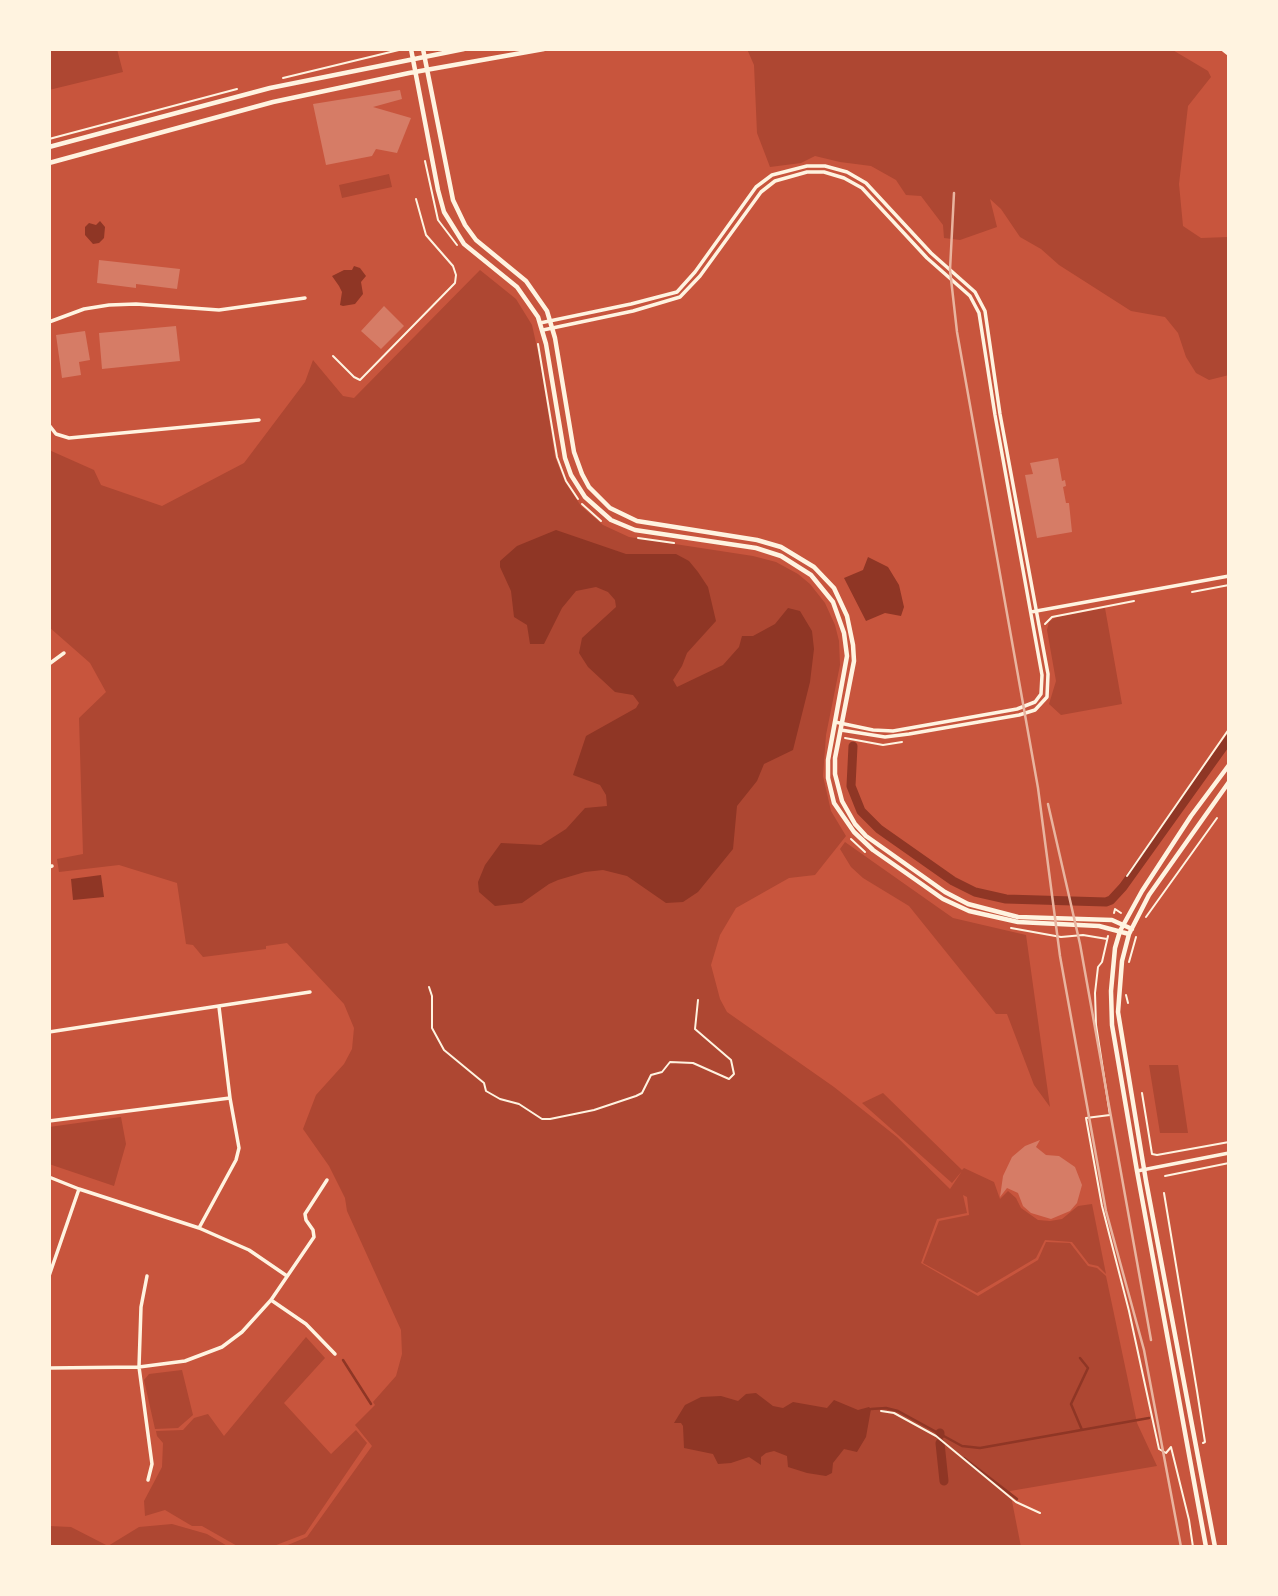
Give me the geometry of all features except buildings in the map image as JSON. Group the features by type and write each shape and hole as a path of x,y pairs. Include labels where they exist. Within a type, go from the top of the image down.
{"main road":[{"path":"1224,49 1229,53"}],"street":[{"path":"411,49 439,194 448,220 471,250 523,293 540,323 565,458 575,483 590,503 611,520 635,530 773,553 805,570 828,594 842,624 847,656 828,760 828,778 834,803 854,832 873,850 943,899 969,911 1018,922 1133,930"},
{"path":"423,49 451,192 460,216 476,240 532,287 551,321 576,460 589,487 604,503 623,516 645,523 757,540 781,547 814,567 834,588 843,606 853,645 853,670 835,758 835,774 842,801 851,818 866,836 945,892 968,904 1018,917 1112,920 1133,930"},
{"path":"49,148 270,88 464,49"},
{"path":"49,163 273,103 415,72 544,49"},
{"path":"540,323 677,292 695,272 756,187 772,175 807,166 825,166 846,172 866,183 900,222 981,299 1037,611 1049,686 1046,697 1035,710 1018,715 893,737 833,730"},
{"path":"543,330 633,311 680,297 700,275 761,192 775,181 807,172 844,178 862,188 927,258 970,296 979,313 1031,612 1041,694 1035,702 1017,709 893,731 835,722"},
{"path":"49,323 84,309 109,305 136,304 219,310 305,298"},
{"path":"49,425 56,434 69,438 259,419"},
{"path":"1031,612 1229,576"},
{"path":"49,664 64,653"},
{"path":"1206,1547 1137,1171 1111,1010 1114,961 1120,931 1142,891 1191,816 1229,765"},
{"path":"1215,1547 1144,1169 1118,1012 1122,961 1149,895 1229,782"},
{"path":"49,1032 310,992"},
{"path":"199,1228 236,1160 238,1136 230,1098 219,1007"},
{"path":"49,1121 230,1098"},
{"path":"1137,1171 1229,1153"},
{"path":"49,1177 199,1228 249,1250 287,1276"},
{"path":"49,1368 139,1367 186,1362 222,1347 242,1332 271,1300 314,1237 305,1214 327,1180"},
{"path":"49,1276 79,1189"},
{"path":"147,1276 141,1307 139,1367 152,1464 148,1480"},
{"path":"271,1300 306,1324 335,1354"}],"lane":[{"path":"334,356 354,377 361,379 454,285 455,270 426,235 416,199"}],"path":[{"path":"424,152 438,220 451,240 461,249"},
{"path":"537,334 559,465 576,498 604,523"},
{"path":"630,536 674,543"},
{"path":"1192,592 1229,585"},
{"path":"1045,624 1052,617 1134,601"},
{"path":"1128,876 1229,729"},
{"path":"1146,916 1217,818"},
{"path":"847,834 867,854"},
{"path":"1010,928 1061,937 1083,935 1107,939 1102,962 1098,967 1095,1011 1110,1115 1086,1118 1102,1206 1129,1311 1159,1449 1166,1453 1171,1447 1193,1547"},
{"path":"1128,966 1133,930"},
{"path":"429,987 432,996 432,1028 444,1050 484,1083 486,1091 500,1099 519,1104 542,1119 594,1110 636,1096 642,1093 651,1075 662,1072 670,1062 692,1063 729,1079 734,1073 731,1060 695,1029 698,1000"},
{"path":"1126,991 1128,1003"},
{"path":"1142,1093 1152,1154 1229,1142"},
{"path":"1165,1176 1229,1163"},
{"path":"1164,1193 1205,1442"},
{"path":"881,1411 894,1413 936,1436 1016,1502 1041,1513"}],"shaded area":[{"path":"49,49 117,49 123,72 49,90"},
{"path":"747,49 1171,49 1208,71 1211,77 1188,106 1179,184 1183,226 1201,238 1229,237 1229,375 1209,380 1196,373 1186,357 1178,333 1165,317 1131,311 1059,265 1041,249 1020,237 1001,209 990,199 997,227 960,240 944,238 943,225 921,196 906,195 896,180 871,166 815,156 801,163 770,167 757,133 754,65"},
{"path":"389,174 392,187 342,198 339,185"},
{"path":"100,221 105,227 104,238 93,244 85,235 85,227 89,223 96,225"},
{"path":"354,266 360,268 366,276 361,282 363,294 355,304 343,306 340,305 342,292 332,276 344,270 352,270"},
{"path":"480,270 516,299 532,325 555,457 565,482 581,506 603,525 629,537 776,562 810,584 825,603 835,625 840,665 826,735 823,776 831,811 846,836 815,875 789,878 736,908 720,935 711,965 720,999 727,1012 834,1087 897,1137 950,1189 962,1171 952,1183 862,1103 883,1093 962,1170 964,1168 994,1182 1000,1199 1008,1191 1016,1198 1021,1208 1038,1220 1062,1219 1078,1206 1092,1204 1106,1274 1098,1266 1089,1264 1072,1242 1045,1240 1036,1258 977,1293 923,1263 939,1221 969,1215 967,1197 963,1195 967,1213 937,1219 921,1263 978,1296 1038,1260 1046,1242 1070,1243 1088,1266 1097,1268 1106,1276 1137,1423 1157,1466 1010,1491 1021,1547 283,1547 307,1537 372,1446 355,1425 375,1405 373,1402 396,1376 402,1354 401,1330 347,1211 345,1198 329,1166 303,1129 316,1095 344,1064 352,1049 354,1028 344,1004 287,943 266,946 266,949 203,957 193,945 186,944 177,883 119,865 59,872 57,859 83,854 79,718 106,692 90,663 49,627 49,450 94,470 101,485 162,506 244,463 305,382 313,360 343,396 354,398"},
{"path":"556,530 626,554 676,554 689,561 698,572 708,587 716,621 687,653 673,680 677,687 723,665 739,647 742,636 753,636 775,624 788,608 800,611 812,631 814,649 810,682 793,750 764,764 757,781 737,806 733,849 698,892 683,902 666,903 627,876 603,870 558,880 522,903 495,906 479,892 478,882 485,865 501,843 541,845 566,829 585,808 607,806 606,795 600,785 573,775 586,736 636,708 639,703 633,695 615,692 588,667 579,653 582,638 616,607 615,600 608,592 596,587 576,591 562,608 544,644 530,644 527,625 514,617 511,591 500,561 517,546"},
{"path":"868,557 888,567 899,585 904,607 901,616 885,613 866,621 844,578 863,570"},
{"path":"1105,608 1122,704 1061,715 1049,704 1056,681 1047,630 1049,622 1056,617"},
{"path":"845,842 953,918 1026,935 1050,1107 1034,1085 1007,1014 996,1014 909,906 863,878 851,867 840,849"},
{"path":"101,875 104,897 73,900 71,879"},
{"path":"1149,1065 1178,1065 1188,1133 1160,1133"},
{"path":"121,1117 126,1144 114,1186 49,1164 49,1127"},
{"path":"306,1337 325,1358 284,1403 331,1454 356,1430 367,1443 305,1534 271,1547 239,1547 202,1526 192,1526 165,1510 145,1516 144,1501 162,1467 163,1443 156,1431 183,1430 194,1418 208,1414 224,1436"},
{"path":"182,1370 193,1415 178,1428 155,1429 144,1380 149,1374"},
{"path":"756,1393 773,1406 783,1408 793,1402 827,1408 834,1400 858,1410 869,1407 871,1409 866,1437 857,1452 844,1449 833,1463 832,1473 826,1476 788,1467 787,1456 774,1451 761,1457 761,1465 749,1457 718,1464 713,1454 684,1448 683,1426 681,1423 674,1423 685,1405 701,1397 721,1396 738,1401 746,1394"},
{"path":"172,1524 207,1534 229,1547 49,1547 49,1526 71,1527 108,1546 139,1527"}],"waterway":[{"path":"853,746 851,786 861,811 879,829 953,881 975,892 1006,899 1106,902 1123,887 1229,739"},
{"path":"1080,1358 1088,1368 1071,1404 1082,1430"},
{"path":"343,1360 371,1404"},
{"path":"871,1409 886,1408 898,1411 962,1446 980,1448 1149,1418"},
{"path":"940,1443 944,1481"},
{"path":"964,1458 1017,1499"}],"railway":[{"path":"954,193 950,270 957,332 1038,788 1060,956 1106,1211 1144,1350 1181,1547"},
{"path":"1048,804 1080,944 1151,1340"}]}
